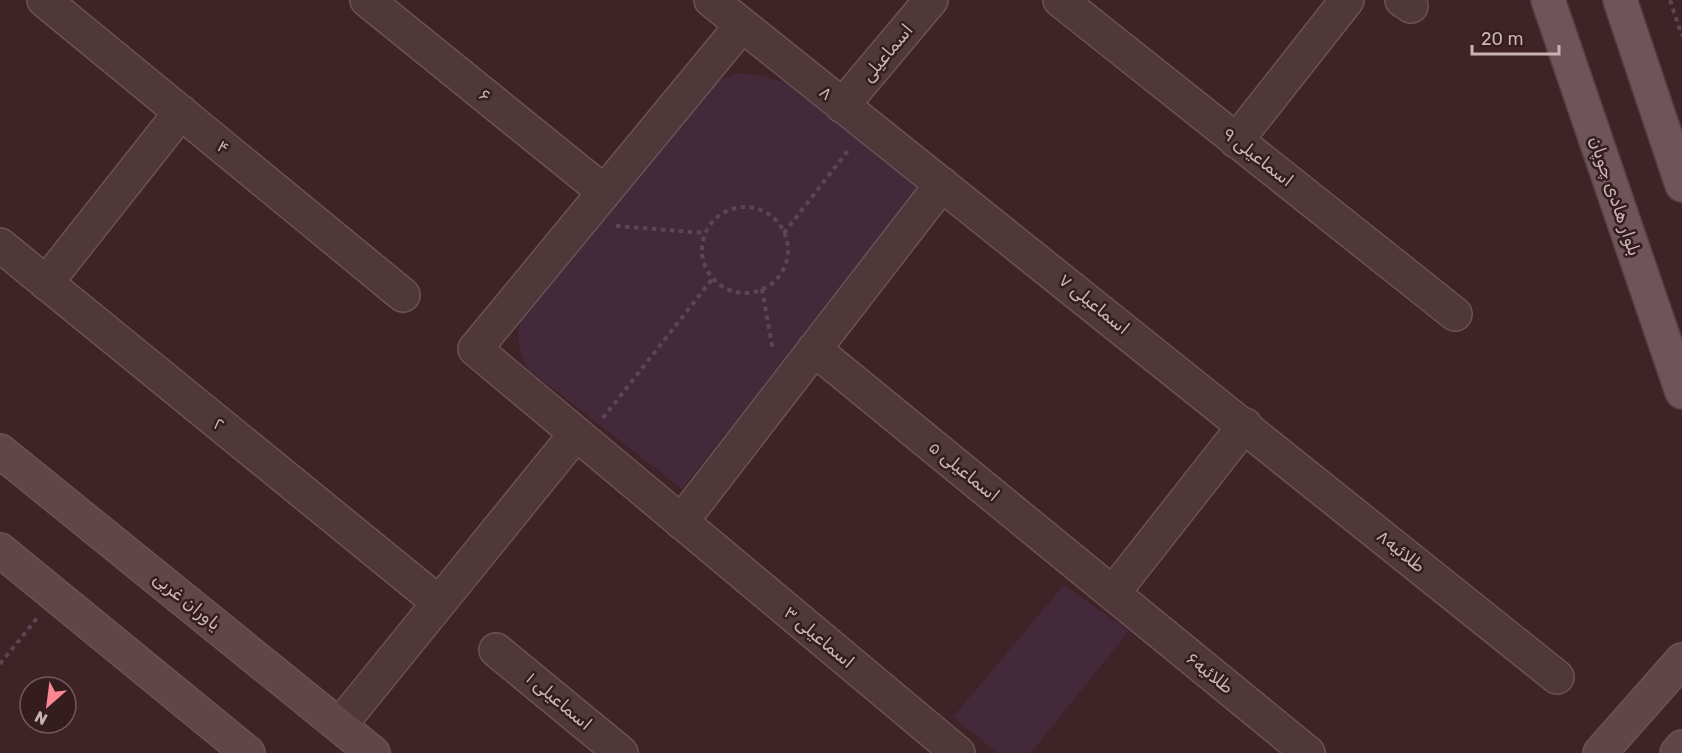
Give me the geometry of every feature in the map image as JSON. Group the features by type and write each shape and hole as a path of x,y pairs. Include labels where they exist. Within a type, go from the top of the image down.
{"main road":[{"name":"بلوار هادی چوپان","path":"1548,0 1682,392"},
{"path":"1620,0 1682,185"},
{"name":"یاوران غربی","path":"0,451 374,753"},
{"path":"0,550 248,753"},
{"path":"1600,753 1682,660"},
{"path":"1677,753 1682,747"}],"street":[{"name":"۴","path":"44,0 403,295"},
{"name":"۶","path":"367,0 603,191"},
{"name":"۸","path":"711,0 942,183"},
{"name":"اسماعیلی","path":"855,116 931,0"},
{"name":"اسماعیلی ۹","path":"1060,0 1455,314"},
{"path":"1236,141 1347,0"},
{"path":"579,223 603,191 742,25"},
{"path":"46,283 181,112"},
{"path":"681,522 942,183"},
{"name":"اسماعیلی ۷","path":"942,183 1245,425"},
{"name":"اسماعیلی ۳","path":"579,223 475,349 579,439 958,753"},
{"name":"۲","path":"0,245 438,602"},
{"name":"اسماعیلی ۵","path":"814,349 1113,593"},
{"path":"1113,593 1245,425"},
{"name":"طلائیه۸","path":"1245,425 1557,677"},
{"path":"340,725 438,602 579,439"},
{"name":"طلائیه۶","path":"1113,593 1308,753"},
{"name":"اسماعیلی ۱","path":"496,650 621,753"}],"path":[{"path":"1670,0 1682,36"},
{"path":"784,233 855,116"},
{"path":"738,208 752,208 771,217 784,233 788,247 787,261 781,274 762,289 745,293 730,291 712,278 703,261 702,247 705,233 713,221 724,212 738,208"},
{"path":"579,223 705,233"},
{"path":"579,439 712,278"},
{"path":"762,289 780,393"},
{"path":"0,664 54,596"}],"shaded area":[{"path":"737,73 758,75 787,83 922,185 682,489 528,369 520,349 518,336 523,315 716,82"},
{"path":"1064,585 1129,631 1031,753 998,753 953,717"}]}
